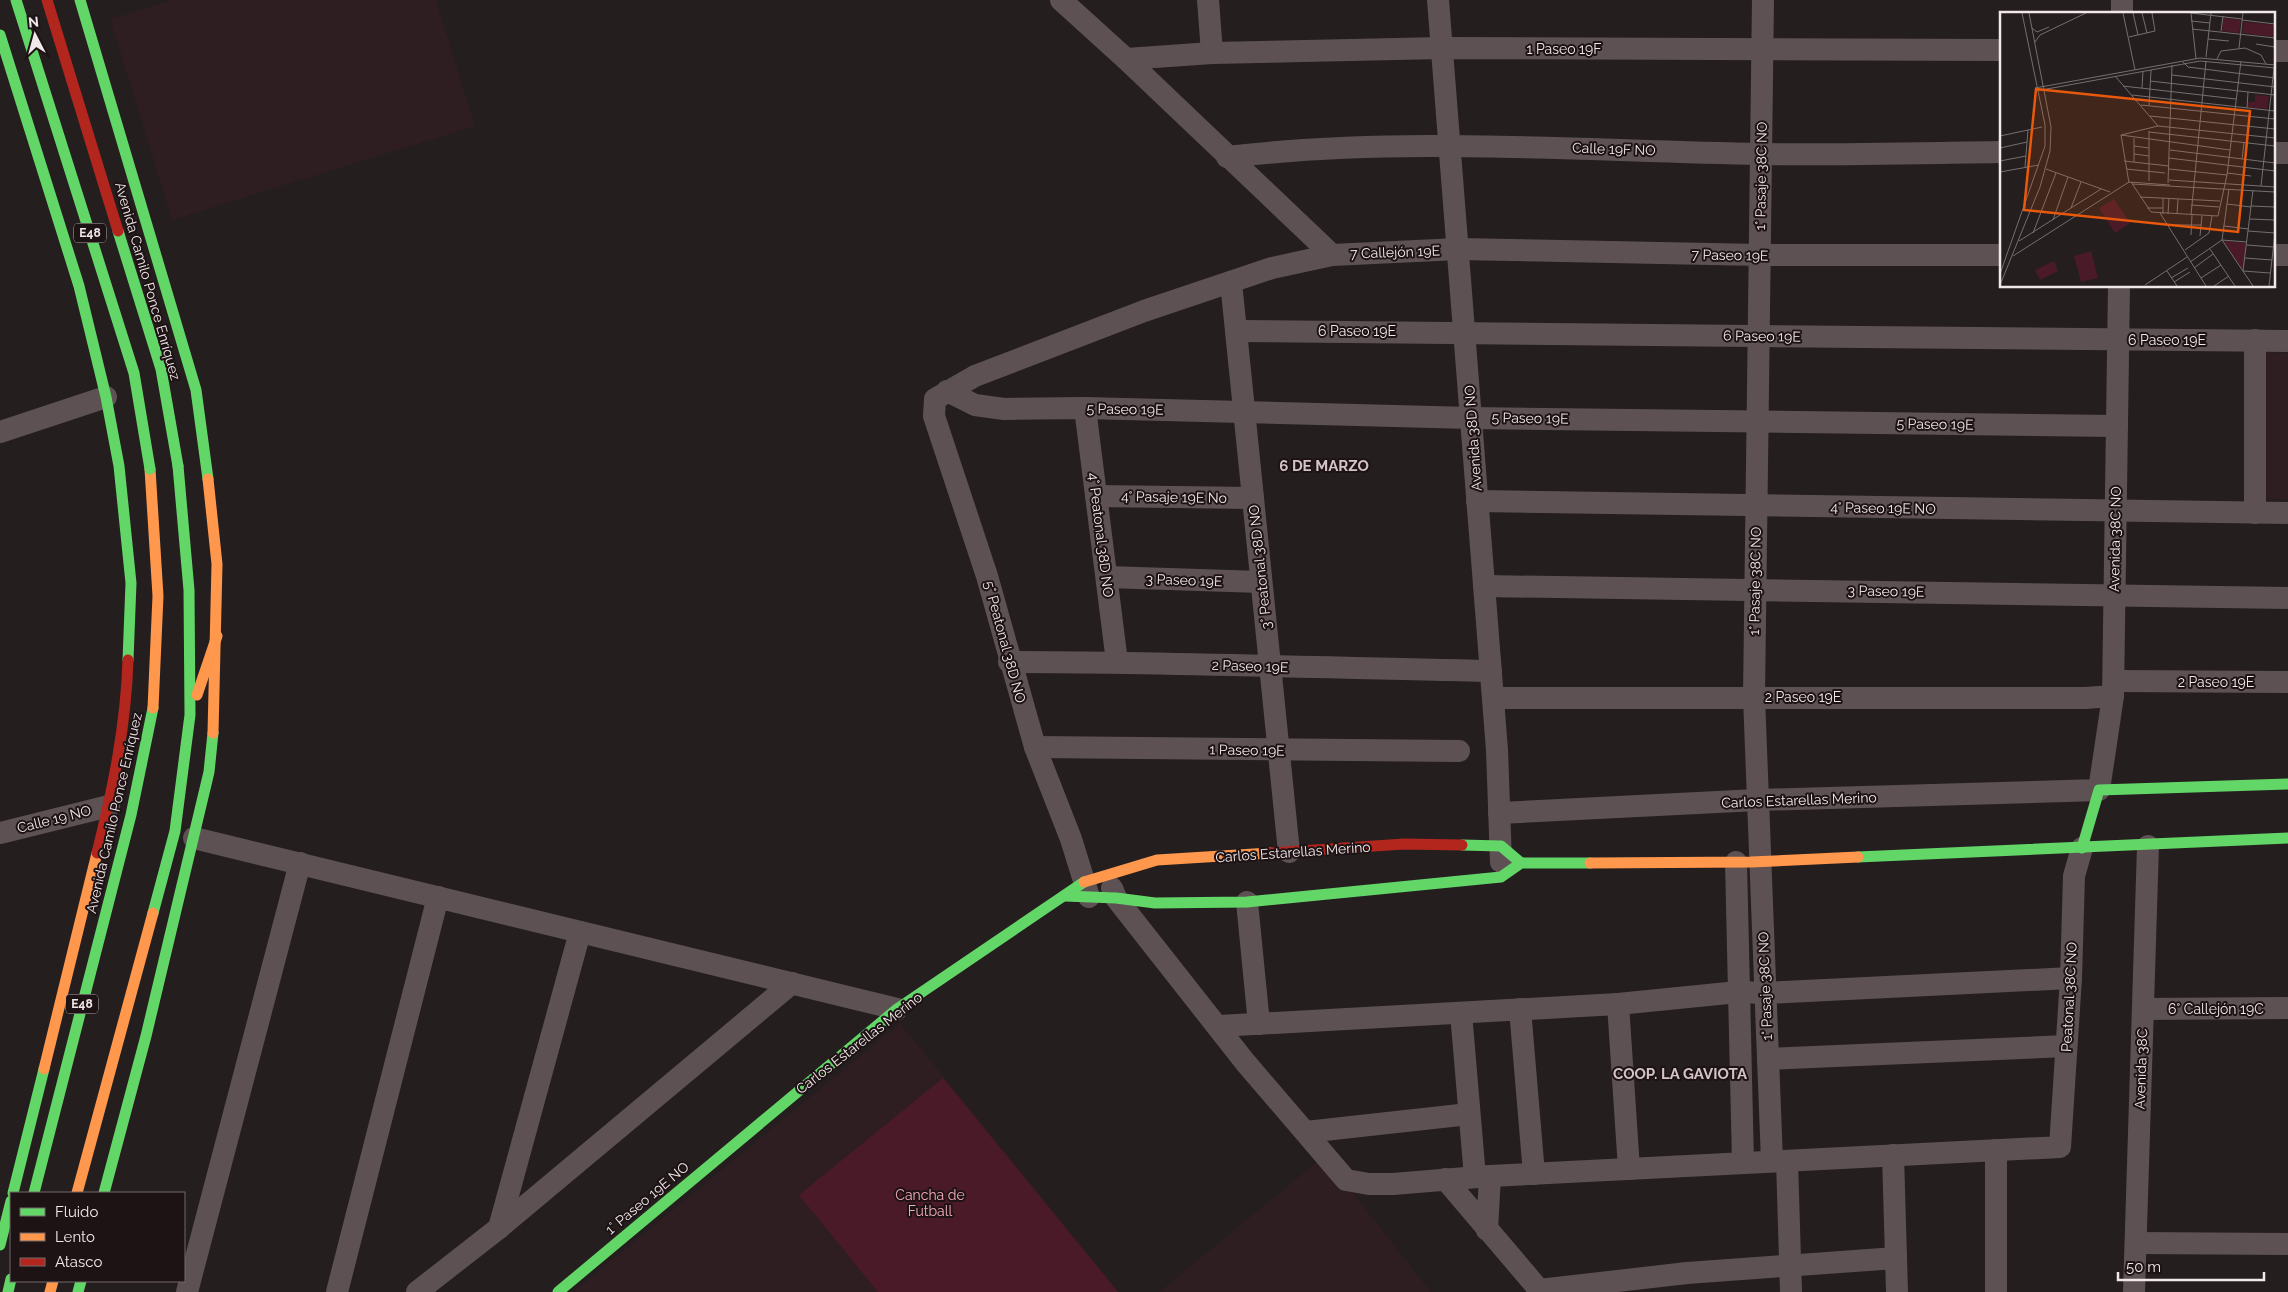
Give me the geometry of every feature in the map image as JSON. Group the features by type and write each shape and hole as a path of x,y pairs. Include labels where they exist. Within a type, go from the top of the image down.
{"main road":[{"name":"Avenida Camilo Ponce Enríquez","path":"16,0 134,373 150,469 158,596 153,709 131,815 34,1192"},
{"path":"9,14 55,0"},
{"name":"Avenida Camilo Ponce Enríquez","path":"80,0 196,390 216,564 217,636 209,772 146,1036 104,1192"},
{"name":"Avenida Camilo Ponce Enríquez","path":"37,5 161,369 178,466 189,590 190,715 175,831 77,1192"},
{"name":"Avenida Camilo Ponce Enríquez","path":"0,35 80,286 106,397 119,466 131,583 127,703 109,806 13,1192"},
{"path":"22,104 30,88 39,79 56,72 68,70 86,73 106,86"},
{"path":"190,715 217,636"},
{"name":"Carlos Estarellas Merino","path":"2099,790 2288,784"},
{"path":"2082,848 2099,790"},
{"path":"1086,890 1116,898 1155,903 1247,902 1501,877 1521,863 1761,862 2148,846 2288,838"},
{"name":"Carlos Estarellas Merino","path":"754,1126 897,1009 1066,896 1086,890 1106,875 1157,860 1404,844 1501,846"},
{"path":"1501,846 1521,863"},
{"name":"1° Paseo 19E NO","path":"558,1292 754,1126"},
{"path":"0,1245 10,1205"}],"street":[{"path":"1060,0 1126,59 1332,255"},
{"path":"1208,0 1212,53"},
{"name":"Avenida 38D NO","path":"1438,0 1491,671 1501,846 1501,877"},
{"name":"1° Pasaje 38C NO","path":"1763,0 1754,696 1768,1059 1792,1292"},
{"name":"1 Paseo 19F","path":"1126,59 1212,53 1442,48 2000,50"},
{"name":"Calle 19F NO","path":"1228,157 1275,151 1450,144 1761,154 2000,152"},
{"name":"7 Callejón 19E","path":"947,391 975,376 1144,311 1272,268 1332,255 1458,249"},
{"name":"7 Paseo 19E","path":"1458,249 1760,255 2000,255"},
{"name":"3° Peatonal 38D NO","path":"1231,282 1289,852"},
{"name":"Avenida 38C NO","path":"2099,790 2113,688 2118,288"},
{"name":"6 Paseo 19E","path":"1236,331 2288,341"},
{"path":"2255,340 2255,513"},
{"name":"5 Paseo 19E","path":"947,391 975,405 1004,409 1085,408 1471,418 2117,426"},
{"name":"5° Peatonal 38D NO","path":"947,391 935,399 934,416 987,576 1035,747 1071,840 1086,890"},
{"path":"0,432 106,397"},
{"name":"4° Peatonal 38D NO","path":"1085,408 1117,662"},
{"name":"4° Pasaje 19E No","path":"1096,496 1253,498"},
{"name":"4° Paseo 19E NO","path":"1478,501 2116,512 2288,513"},
{"name":"3 Paseo 19E","path":"1107,577 1261,582"},
{"name":"3 Paseo 19E","path":"1484,586 1755,588 2288,598"},
{"name":"2 Paseo 19E","path":"1010,662 1117,662 1491,671"},
{"name":"2 Paseo 19E","path":"1492,698 1754,696 2085,698 2113,688 2288,682"},
{"name":"1 Paseo 19E","path":"1035,747 1459,751"},
{"name":"Carlos Estarellas Merino","path":"1499,813 1757,800 2099,790"},
{"name":"Calle 19 NO","path":"0,833 109,806"},
{"path":"194,838 897,1009"},
{"name":"Avenida 38C","path":"2134,1292 2148,846"},
{"name":"Peatonal 38C NO","path":"1996,1150 2060,1147 2071,978 2074,876 2082,848"},
{"name":"1° Pasaje 38C NO","path":"1736,862 1743,1163"},
{"path":"187,1292 300,863"},
{"path":"1106,875 1116,898 1219,1026 1245,1062 1346,1180 1369,1184 1996,1150 1996,1292"},
{"path":"337,1292 438,897"},
{"path":"1247,902 1259,1024"},
{"path":"499,1228 580,932"},
{"path":"1219,1026 1618,1004 1738,992 1765,993 2071,978"},
{"path":"417,1292 499,1228 792,983"},
{"path":"1618,1004 1629,1169"},
{"name":"6° Callejón 19C","path":"2143,1009 2288,1008"},
{"path":"1520,1009 1534,1174"},
{"path":"1461,1013 1469,1114 1482,1177 1487,1230"},
{"path":"1768,1059 2066,1046"},
{"path":"1306,1132 1469,1114"},
{"path":"1893,1155 1897,1292"},
{"path":"1445,1179 1540,1291 1688,1283 1790,1265 1896,1258"},
{"path":"2136,1243 2288,1244"}],"shaded area":[{"path":"172,0 436,0 475,126 172,220 110,19"},
{"path":"2264,352 2288,353 2288,499 2263,499"},
{"path":"900,1023 1119,1292 573,1292"},
{"path":"1324,1156 1431,1292 1159,1292"}],"green space":[{"name":"Cancha de Futball","path":"943,1078 1118,1292 878,1292 799,1195"}],"traffic: fast":[{"path":"16,0 134,373 150,469"},
{"path":"80,0 196,390 208,479"},
{"path":"0,35 79,286 106,397 119,466 131,583 128,660"},
{"path":"118,231 161,369 178,466"},
{"path":"153,913 175,831 190,715 189,590 178,466"},
{"path":"34,1192 131,815 153,708"},
{"path":"104,1192 146,1036 209,772 213,733"},
{"path":"2082,848 2099,790 2288,784"},
{"path":"1858,857 2288,838"},
{"path":"1462,845 1501,846 1521,863"},
{"path":"1065,896 1116,898 1155,903 1247,902 1501,877 1521,863 1590,863"},
{"path":"558,1292 897,1009 1084,882"},
{"path":"13,1192 44,1069"},
{"path":"0,1245 10,1205"},
{"path":"8,1292 10,1282"},
{"path":"78,1292 81,1282"}],"traffic: slow":[{"path":"150,469 158,596 153,708"},
{"path":"208,479 217,564 213,733"},
{"path":"197,695 217,636"},
{"path":"44,1069 97,853"},
{"path":"1084,882 1157,860 1270,853"},
{"path":"1590,863 1751,862 1858,857"},
{"path":"77,1192 153,913"},
{"path":"50,1292 53,1282"}],"traffic: jam":[{"path":"47,0 118,231"},
{"path":"97,853 122,733 128,660"},
{"path":"1270,853 1404,844 1462,845"}],"district":[{"name":"6 DE MARZO","path":"1324,466"},
{"name":"COOP. LA GAVIOTA","path":"1680,1074"}]}
